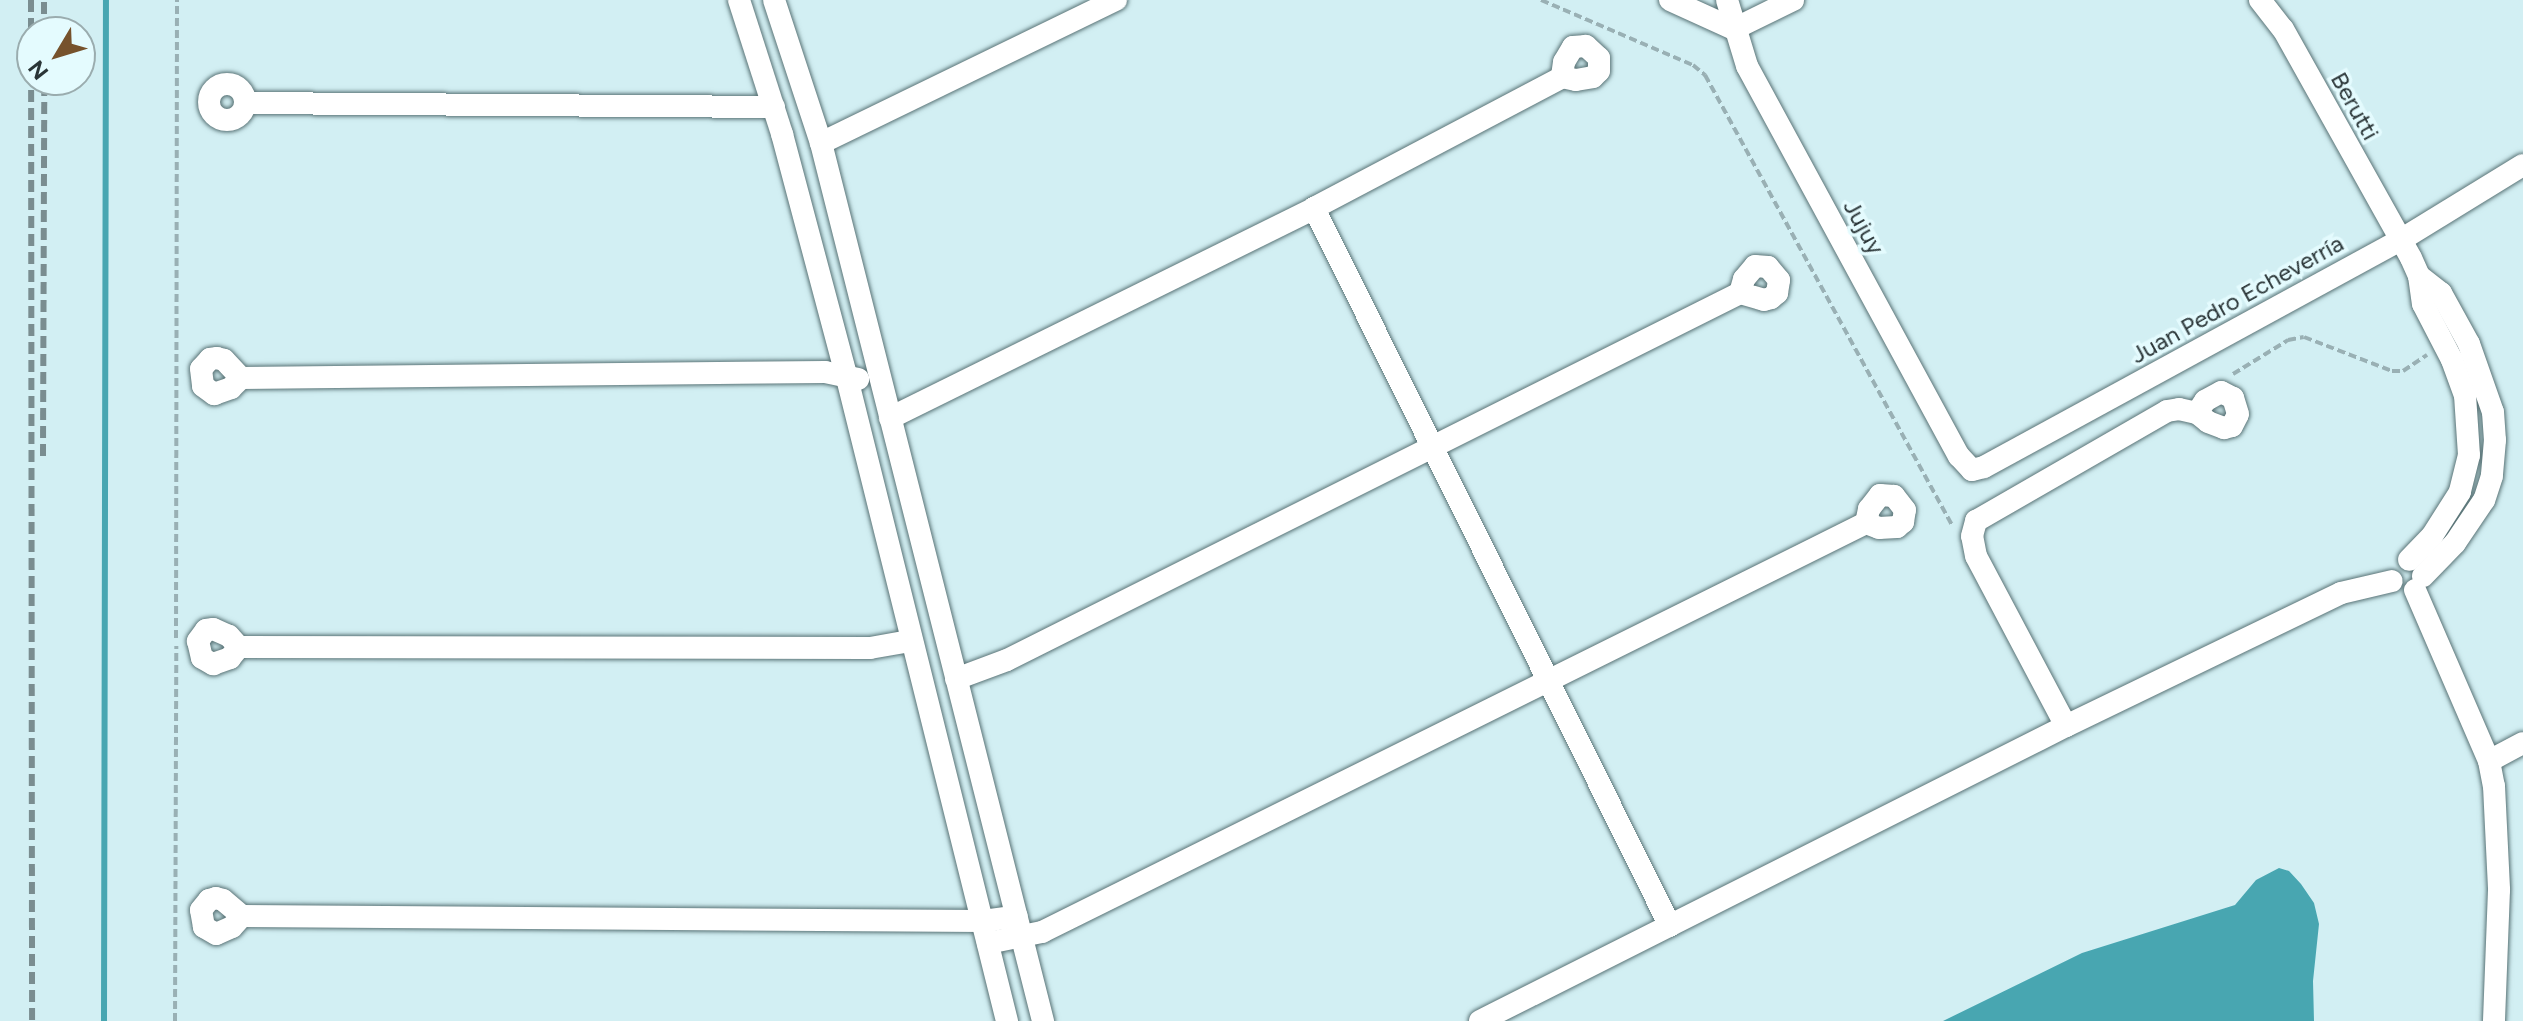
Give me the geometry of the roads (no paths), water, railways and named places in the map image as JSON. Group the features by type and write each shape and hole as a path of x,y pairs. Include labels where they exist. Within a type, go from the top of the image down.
{"street":[{"path":"739,0 782,134 847,378 908,634 1007,1021"},
{"path":"774,0 818,134 1043,1021"},
{"path":"782,134 818,134 1116,0"},
{"path":"1670,0 1734,29 1793,0"},
{"name":"Jujuy","path":"1727,0 1747,66 1959,456 1972,470"},
{"name":"Berutti","path":"2260,0 2283,29 2419,276"},
{"path":"890,418 1314,208 1562,77"},
{"path":"245,103 772,100 801,83"},
{"name":"Juan Pedro Echeverría","path":"1972,470 1984,467 2399,241 2523,165"},
{"path":"1314,208 1670,926"},
{"path":"2419,276 2423,304 2444,343 2465,395 2469,455 2460,492 2432,536 2416,575 2489,761 2498,837 2494,1021"},
{"path":"2416,575 2455,543 2484,500 2492,476 2495,440 2493,412 2469,344 2441,293 2419,276"},
{"path":"918,672 954,671 1007,660 1740,293"},
{"path":"241,378 825,372 881,382"},
{"path":"2066,726 1976,556 1972,536 1976,521 1988,511 2167,411 2179,409 2197,413 2217,427 2232,426 2238,414 2237,403 2228,393 2221,392 2205,401 2197,413"},
{"path":"242,916 986,932 1019,926 1042,932 1866,523"},
{"path":"1480,1021 2066,726 2341,593 2392,581 2394,567 2416,575"},
{"path":"239,647 870,648 908,634 930,618 941,619"},
{"path":"2489,761 2523,743"}],"water":[{"path":"2279,868 2289,871 2301,884 2314,903 2319,924 2313,981 2314,1021 1943,1021 2082,953 2235,905 2256,880"}],"waterway":[{"path":"104,1021 106,0"}],"railway":[{"path":"31,0 32,1021"},
{"path":"44,0 44,16"},
{"path":"43,456 44,96"}]}
